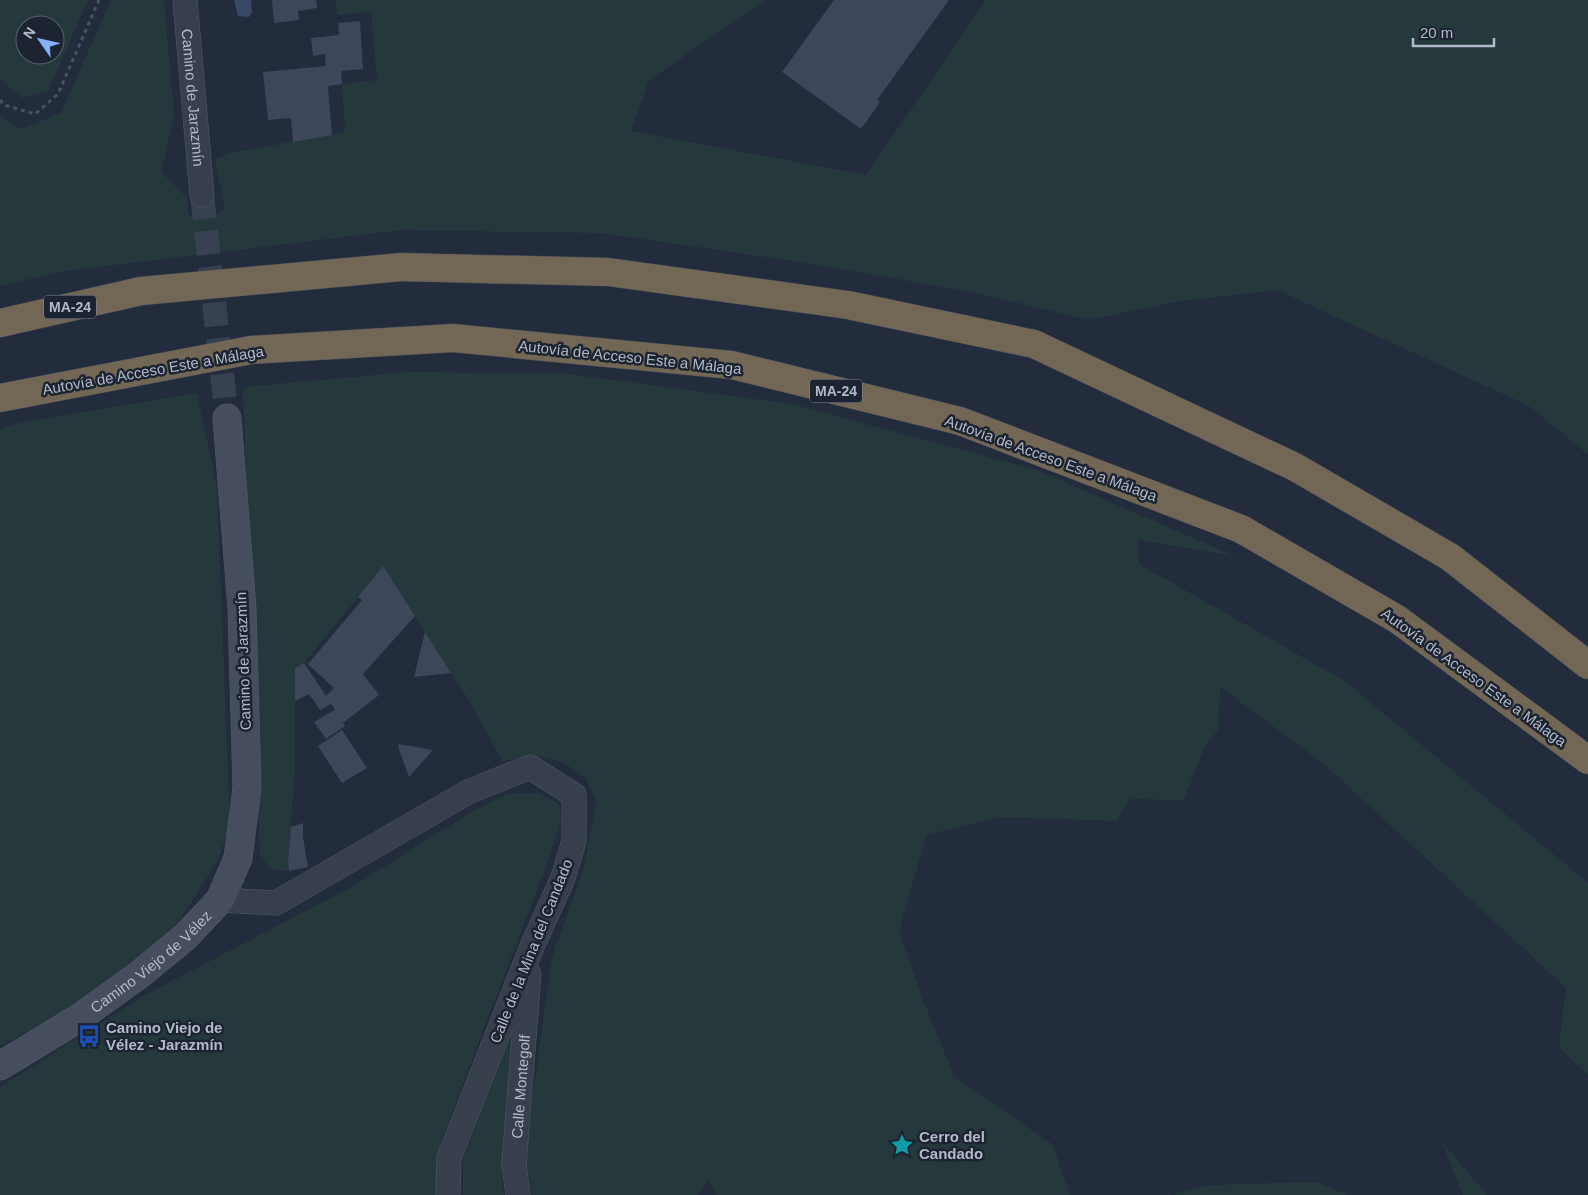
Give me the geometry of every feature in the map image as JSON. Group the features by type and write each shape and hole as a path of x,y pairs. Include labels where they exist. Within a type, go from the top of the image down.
{"highway":[{"name":"MA-24","path":"0,323 141,291 401,267 608,272 848,305 1034,344 1294,467 1426,543 1450,558 1588,665"},
{"name":"Autovía de Acceso Este a Málaga","path":"0,398 251,350 453,338 732,365 960,421 1242,529 1397,619 1588,760"}],"street":[{"name":"Camino de Jarazmín","path":"185,0 202,195"},
{"name":"Camino de Jarazmín","path":"220,900 238,858 247,788 242,609 227,418"},
{"name":"Calle de la Mina del Candado","path":"220,900 276,904 468,792 530,767 574,795 574,841 563,878 531,949 449,1158 448,1195"},
{"name":"Camino Viejo de Vélez","path":"0,1066 79,1018 140,974 185,937 220,900"},
{"name":"Calle Montegolf","path":"518,1195 514,1164 531,949"}],"path":[{"path":"0,100 4,105 35,114 58,94 99,0"}],"green space":[{"path":"0,0 88,0 65,52 65,15 15,15 15,65 59,65 48,91 22,98 0,78"},
{"path":"111,0 164,0 174,115 161,172 187,198 188,213 193,220 216,217 225,208 215,159 230,153 345,132 342,84 377,80 371,12 337,15 336,0 766,0 649,80 631,131 866,175 986,0 1588,0 1588,454 1529,406 1277,290 1181,301 1088,320 968,291 780,259 601,233 401,230 64,271 0,286 0,115 21,129 61,113"},
{"path":"409,372 568,374 792,404 1037,470 1234,556 1138,540 1139,564 1346,682 1588,883 1588,1075 1559,1047 1566,988 1323,763 1220,687 1219,729 1205,746 1184,800 1131,799 1116,821 999,817 926,835 899,932 925,1005 954,1076 1053,1145 1070,1195 717,1195 707,1180 698,1195 532,1195 525,1152 552,957 584,868 596,801 586,778 563,762 532,755 502,761 472,705 383,567 304,663 295,668 295,768 288,862 289,871 270,869 260,854 243,387"},
{"path":"197,393 217,489 230,827 217,862 172,932 55,1017 0,1046 0,429 15,424"},
{"path":"539,793 559,804 561,820 548,861 441,1141 436,1195 0,1195 0,1087 145,995 350,888 468,814 507,794"},
{"path":"519,1007 502,1175 504,1195 463,1195 463,1161"},
{"path":"1442,1142 1487,1195 1463,1195"},
{"path":"1317,1182 1347,1195 1171,1195 1210,1185"}],"water":[{"path":"234,0 251,0 252,12 249,17 238,16"}],"building":[{"path":"272,0 316,0 317,8 298,11 299,20 274,23"},
{"path":"834,0 949,0 877,100 880,102 861,129 782,72"},
{"path":"360,21 363,69 341,71 342,84 328,86 332,135 293,142 291,118 268,120 263,72 326,66 325,54 313,56 311,38 339,35 338,23"},
{"path":"383,566 415,616 363,674 379,695 343,723 345,726 326,739 314,722 335,710 331,704 320,710 309,694 295,701 295,668 304,663 326,696 334,688 308,664 362,600 358,597"},
{"path":"425,632 451,673 414,677"},
{"path":"342,730 367,768 342,783 318,746"},
{"path":"399,744 433,750 409,777 398,746"},
{"path":"303,823 303,837 308,867 289,871 291,827"}],"tunnel":[{"path":"202,195 227,418"}],"place":[{"name":"Camino Viejo de Vélez - Jarazmín","path":"89,1036"},
{"name":"Cerro del Candado","path":"902,1145"}]}
